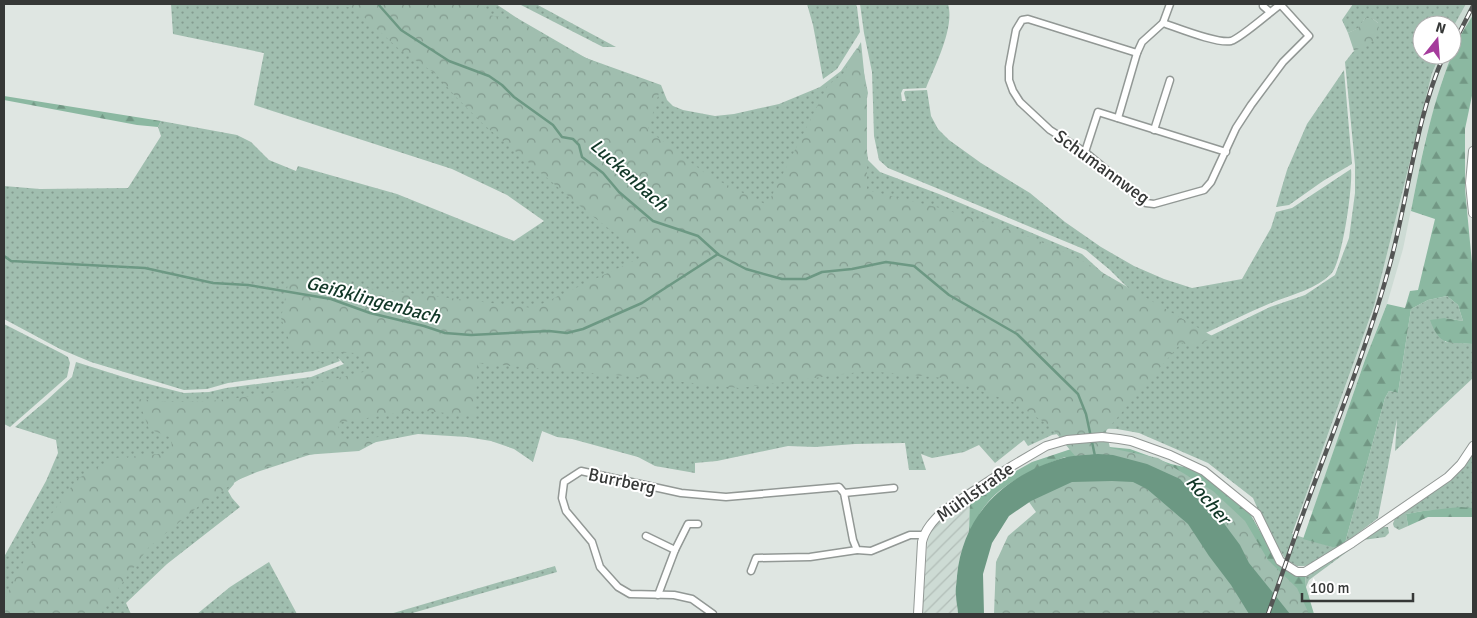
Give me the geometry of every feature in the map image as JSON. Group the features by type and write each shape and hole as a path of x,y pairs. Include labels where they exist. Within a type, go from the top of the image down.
{"street":[{"path":"1118,118 1142,42 1164,23 1170,4"},
{"path":"1164,23 1208,38 1229,42 1244,33 1280,4"},
{"name":"Schumannweg","path":"1137,53 1028,19 1022,20 1016,30 1009,68 1009,80 1020,102 1050,130 1085,152 1146,203 1154,204 1204,190 1211,182 1236,128 1251,105 1283,62 1309,36 1280,4"},
{"path":"1263,6 1270,12"},
{"path":"1154,130 1170,80"},
{"path":"1085,152 1098,112 1226,152"},
{"path":"1473,151 1470,183 1473,213"},
{"name":"Mühlstraße","path":"918,614 924,535 933,520 943,511 1046,446 1067,440 1102,437 1132,441 1170,455 1204,471 1257,514 1280,561 1297,572 1304,572 1335,555 1448,477 1461,464 1473,446"},
{"name":"Burrberg","path":"713,614 692,599 674,595 630,594 618,587 600,567 592,542 566,510 562,498 564,482 581,471 681,493 726,497 839,487 844,493 894,488"},
{"path":"844,493 857,550"},
{"path":"658,595 675,550 688,524 698,524"},
{"path":"752,571 756,558 810,557 857,550 871,551 910,535 924,535"},
{"path":"646,536 675,550"}],"shaded area":[{"path":"1466,4 1473,4 1473,15 1462,33 1462,15 1460,15"},
{"path":"1436,65 1448,65 1425,141 1403,249 1387,304 1365,360 1313,511 1301,509 1374,306"},
{"path":"1098,454 1113,455 1147,464 1180,479 1196,496 1211,506 1240,545 1249,563 1290,614 1249,614 1188,524 1147,489 1133,482 1112,481 1072,482 1031,501 1009,516 992,543 983,574 984,614 958,614 956,590 961,554 968,534 990,500 1006,486 1042,465 1067,457"},
{"path":"970,497 969,534 963,546 958,566 956,594 958,614 922,614 928,536 936,519"}],"green space":[{"path":"171,4 496,4 586,58 661,85 667,100 673,106 683,110 715,116 734,114 779,104 820,87 841,71 857,48 861,58 868,93 863,118 868,160 880,172 939,194 1082,254 1174,338 1187,344 1200,341 1270,307 1305,295 1335,275 1349,238 1355,193 1355,165 1345,62 1358,48 1374,39 1378,23 1372,18 1365,18 1359,28 1348,33 1342,20 1353,4 1466,4 1460,15 1412,15 1412,65 1436,65 1374,306 1292,534 1339,549 1317,564 1297,566 1286,560 1265,526 1253,498 1208,463 1139,433 1117,429 1091,428 1052,435 1028,446 1024,440 995,463 979,445 964,452 932,458 921,454 926,470 909,470 905,443 815,447 788,446 717,461 695,463 695,473 655,466 638,457 572,439 557,437 542,431 533,462 514,449 491,441 467,437 418,434 309,455 233,482 234,484 228,491 240,507 167,564 126,603 131,614 4,614 4,557 46,481 58,453 56,440 15,427 72,377 76,362 133,380 184,393 209,392 311,377 344,364 338,358 340,361 313,371 228,383 207,389 184,390 91,362 60,349 4,319 4,186 40,189 128,188 161,136 158,127 161,121 237,135 251,142 269,160 296,171 298,166 397,194 514,241 544,221 507,195 452,169 254,105 264,53 173,34"},
{"path":"338,4 482,4 489,15 517,21 570,51 626,75 661,86 648,130 709,176 767,205 828,85 843,74 861,42 867,101 867,190 940,208 1017,232 1072,255 1214,337 1196,346 1181,343 1106,431 1110,448 1158,458 1213,491 1245,521 1268,560 1297,588 1309,614 994,614 996,562 1008,536 1036,512 1022,492 1081,463 1050,426 1015,403 944,378 867,371 739,388 478,363 475,416 416,410 337,423 342,441 387,436 359,451 304,455 249,473 199,506 149,547 101,614 4,614 4,601 37,534 77,479 115,458 171,453 172,438 149,429 138,399 180,402 254,396 376,369 356,353 293,351 281,318 289,279 533,308 644,256 586,211 483,124 436,74 400,50 355,9"},
{"path":"519,4 536,4 616,47 603,47"},
{"path":"807,4 856,4 857,7 860,32 837,69 823,79 813,25"},
{"path":"860,4 948,4 949,24 939,58 926,88 903,89 901,93 902,101 906,101 905,91 927,90 931,116 938,129 949,140 981,163 1030,193 1065,222 1101,247 1134,266 1164,279 1192,288 1242,279 1271,228 1276,212 1292,208 1351,169 1346,224 1335,267 1331,274 1319,284 1266,305 1195,338 1143,303 1110,270 1086,250 888,168 879,160 874,136 872,72"},
{"path":"1473,15 1473,91 1465,129 1465,189 1473,274 1473,344 1451,343 1437,335 1430,320 1445,318 1463,321 1458,305 1447,296 1428,300 1411,309 1398,393 1389,391 1385,398 1345,543 1339,549 1303,539 1365,360 1387,304 1405,308 1410,291 1418,290 1435,219 1411,211 1429,127 1441,85 1448,65 1462,65 1462,34"},
{"path":"1365,18 1372,18 1378,23 1378,34 1370,44 1354,51 1348,33 1358,28"},
{"path":"1344,70 1352,164 1323,181 1289,205 1276,207 1287,170 1307,124"},
{"path":"4,96 161,121 158,127 137,125 4,100"},
{"path":"1447,296 1458,305 1463,321 1445,318 1445,342 1473,344 1473,378 1395,451 1397,419 1378,518 1345,543 1385,398 1389,391 1398,393 1411,309 1428,300"},
{"path":"4,324 68,357 70,363 67,377 10,427 4,424"},
{"path":"1099,446 1130,449 1171,464 1193,469 1214,482 1249,512 1279,564 1298,576 1305,576 1306,587 1314,614 1290,614 1065,457 1022,476 992,497 978,516 969,534 970,497 1032,462 1077,447"},
{"path":"1473,453 1473,508 1406,514 1408,526 1399,530 1394,527 1395,518 1456,475"},
{"path":"1460,507 1473,508 1473,517 1428,517 1408,526 1406,514"},
{"path":"1381,527 1388,527 1389,533 1385,537 1363,540 1309,580 1306,587 1305,576"},
{"path":"269,562 297,614 197,614 230,587"},
{"path":"555,566 557,572 409,614 390,614"}],"waterway":[{"name":"Luckenbach","path":"378,4 401,30 449,61 489,76 553,125 562,137 573,139 579,145 582,157 603,173 619,192 653,221 698,236 719,255 746,269 782,279 806,279 822,272 852,269 886,262 914,266 949,295 1017,334 1078,394 1086,414 1095,456"},
{"name":"Geißklingenbach","path":"4,256 11,261 145,268 213,283 248,285 331,299 370,313 445,333 471,335 549,331 567,333 583,329 642,303 718,254"}],"railway":[{"path":"1462,27 1473,6"},
{"path":"1268,614 1381,296 1397,238 1419,132 1440,65"}],"water label":[{"name":"Kocher","path":"1208,500"}]}
